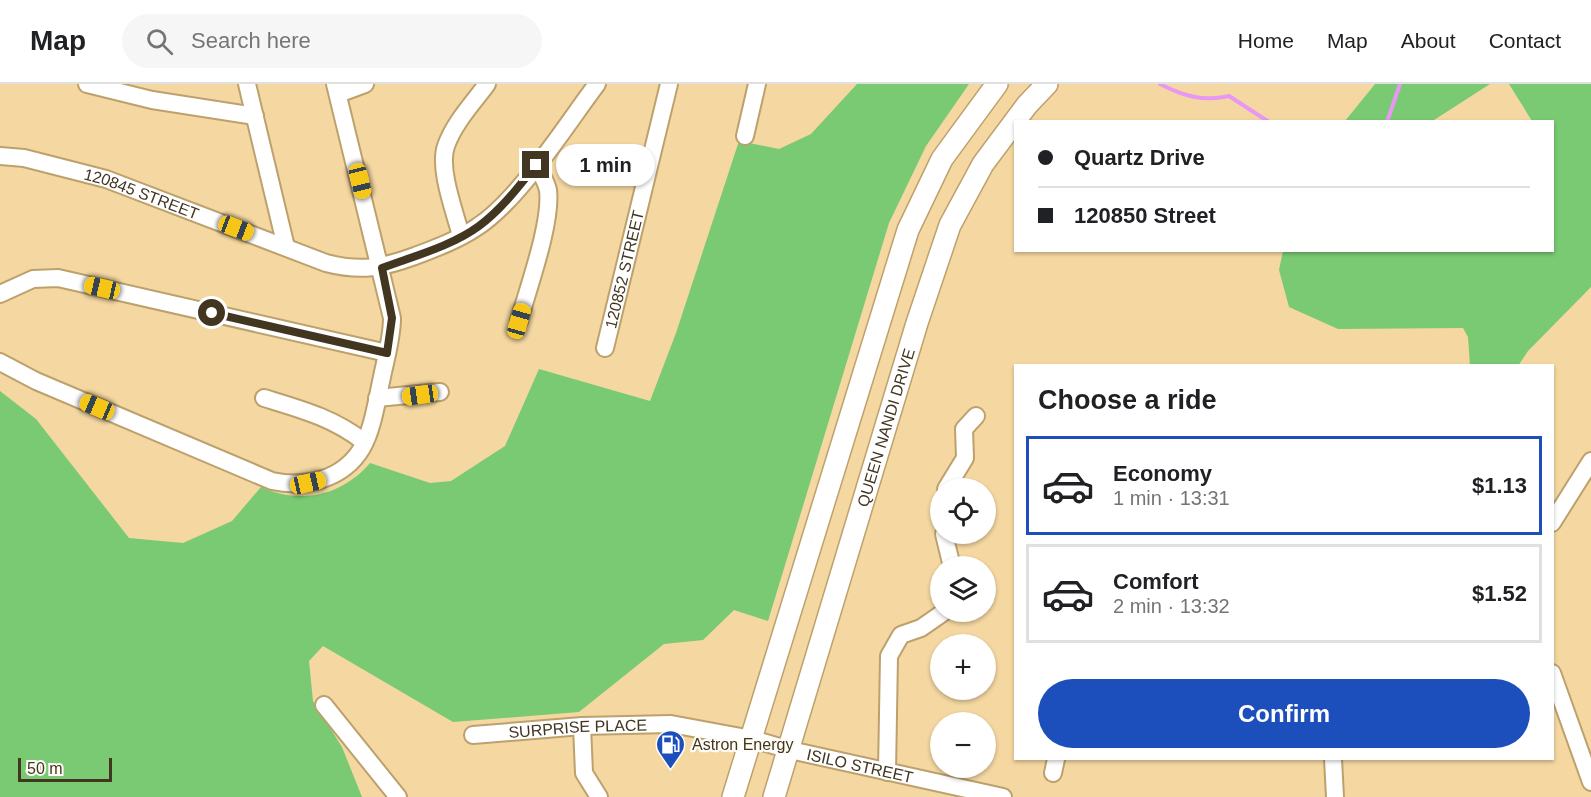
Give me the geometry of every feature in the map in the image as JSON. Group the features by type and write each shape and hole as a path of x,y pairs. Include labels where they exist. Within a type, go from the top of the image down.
{"main road":[{"path":"733,797 908,230 942,159 997,84"},
{"name":"QUEEN NANDI DRIVE","path":"1016,120 1047,84"},
{"name":"QUEEN NANDI DRIVE","path":"774,797 914,333 950,225 983,164 1014,122"}],"street":[{"path":"87,84 152,100 255,116"},
{"path":"247,84 286,247"},
{"path":"0,362 47,385 272,481 296,484 321,480 352,460 364,442 377,398 392,318 382,268 336,89 365,84"},
{"path":"461,236 444,156 454,128 487,84"},
{"path":"382,268 461,236 478,227 497,211 536,165 597,84"},
{"name":"120852 STREET","path":"605,348 669,84"},
{"path":"745,136 757,84"},
{"name":"120845 STREET","path":"0,156 24,158 106,179 342,267 382,268"},
{"path":"519,321 540,242 548,200 548,188 536,165"},
{"path":"0,294 33,279 58,278 387,353"},
{"path":"377,398 440,392"},
{"path":"264,398 320,416 347,429 364,442"},
{"path":"953,478 965,458 964,429 976,416"},
{"path":"1554,520 1591,461"},
{"path":"887,772 889,656 901,635 921,628 930,622"},
{"path":"1554,679 1591,783"},
{"path":"324,705 398,797"},
{"name":"SURPRISE PLACE","path":"473,735 582,726 671,724 752,739"},
{"path":"582,726 584,773 599,797"},
{"name":"ISILO STREET","path":"752,739 790,750 1003,797"},
{"path":"1333,760 1335,797"}],"green space":[{"path":"857,84 969,84 926,146 889,223 768,621 734,610 703,640 664,644 579,712 453,722 323,646 309,661 313,701 342,747 362,797 0,797 0,391 36,419 129,538 183,543 232,521 261,487 290,495 319,494 346,483 370,463 430,483 451,481 505,446 539,369 650,401 676,333 739,141 779,149 811,134"},
{"path":"1375,84 1490,84 1434,120 1346,120"},
{"path":"1509,84 1591,84 1591,287 1528,351 1519,364 1470,364 1468,337 1463,328 1338,329 1289,307 1279,270 1283,252 1554,252 1554,120 1531,120"}],"waterway":[{"path":"1160,84 1194,97 1229,96 1266,120"},
{"path":"1388,120 1400,84"}],"place":[{"name":"Astron Energy","path":"671,770"}],"route":[{"path":"212,313 387,353 392,333 392,318 391,303 382,268 435,248 478,227 497,211 536,165"}]}
